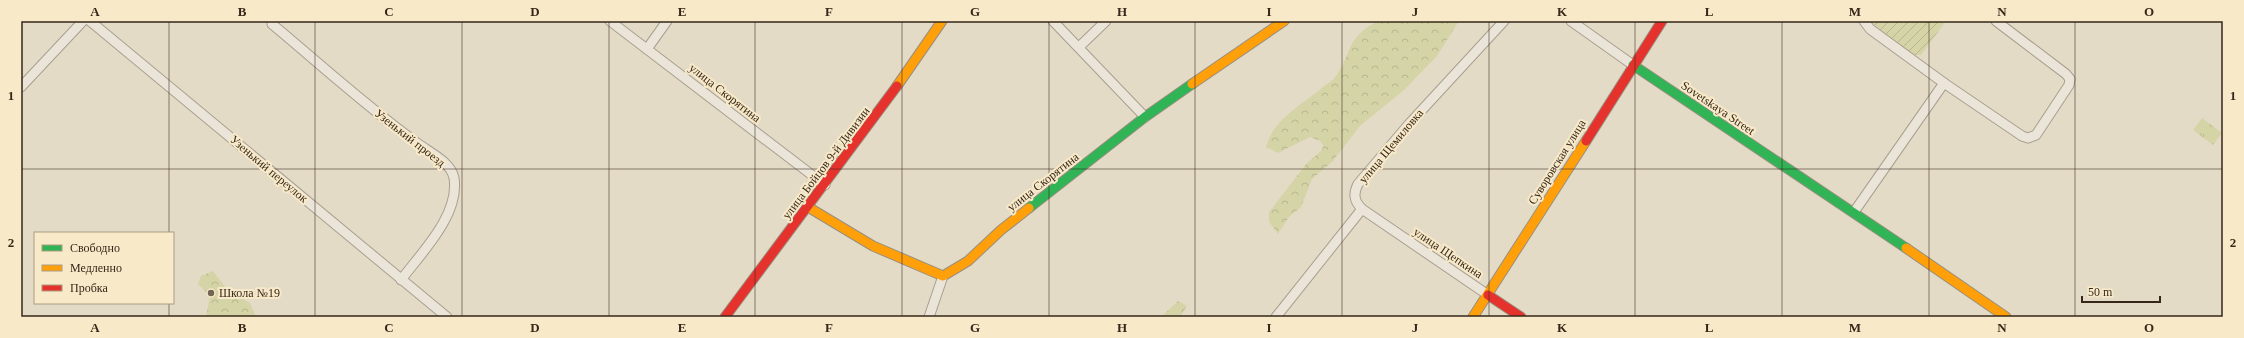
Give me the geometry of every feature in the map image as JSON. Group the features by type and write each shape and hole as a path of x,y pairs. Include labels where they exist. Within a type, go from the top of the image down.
{"street":[{"path":"21,88 83,21"},
{"name":"Узенький переулок","path":"90,21 253,155 400,280 447,317"},
{"name":"улица Скорятина","path":"610,21 825,185"},
{"path":"647,49 667,21"},
{"name":"улица Бойцов 9-й Дивизии","path":"725,317 825,185 893,92 942,21"},
{"path":"1053,21 1145,117"},
{"path":"1079,47 1106,21"},
{"name":"улица Скорятина","path":"943,276 968,260 1001,230 1145,117 1284,21"},
{"name":"улица Щемиловка","path":"1362,209 1355,200 1354,195 1358,184 1409,124 1504,21"},
{"name":"Sovetskaya Street","path":"1571,21 1633,65 1854,212 2006,317"},
{"name":"Суворовская улица","path":"1473,317 1662,21"},
{"path":"1864,21 1870,29 1944,83 2022,136 2028,138 2036,135 2069,85 2070,79 2066,74 1996,21"},
{"name":"Узенький проезд","path":"272,24 400,131 444,162 452,172 454,178 452,199 442,226 400,280"},
{"path":"1854,212 1944,83"},
{"path":"808,207 831,224 880,250 943,276 929,317"},
{"path":"1276,317 1362,209"},
{"name":"улица Щепкина","path":"1362,209 1521,317"}],"green space":[{"path":"1378,21 1459,21 1437,56 1404,90 1360,126 1332,162 1312,179 1301,207 1289,217 1278,234 1269,222 1269,212 1307,163 1322,150 1323,145 1320,141 1310,137 1278,153 1266,147 1270,137 1281,121 1335,78 1351,46 1360,33"},
{"path":"1869,21 1946,21 1921,55 1913,55"},
{"path":"2202,118 2222,133 2213,145 2193,130"},
{"path":"213,271 229,292 250,303 256,317 206,317 210,296 198,284 201,276"},
{"path":"1178,301 1187,306 1180,317 1161,317"}],"traffic: fast":[{"path":"1633,65 1906,248"},
{"path":"1029,208 1145,117 1192,84"}],"traffic: slow":[{"path":"897,86 942,21"},
{"path":"1192,84 1284,21"},
{"path":"1473,317 1586,141"},
{"path":"808,207 873,246 943,276 968,261 1001,230 1029,208"},
{"path":"1906,248 2006,317"}],"traffic: jam":[{"path":"1586,141 1662,21"},
{"path":"725,317 897,86"},
{"path":"1488,295 1521,317"}],"place":[{"name":"Школа №19","path":"211,293"}]}
